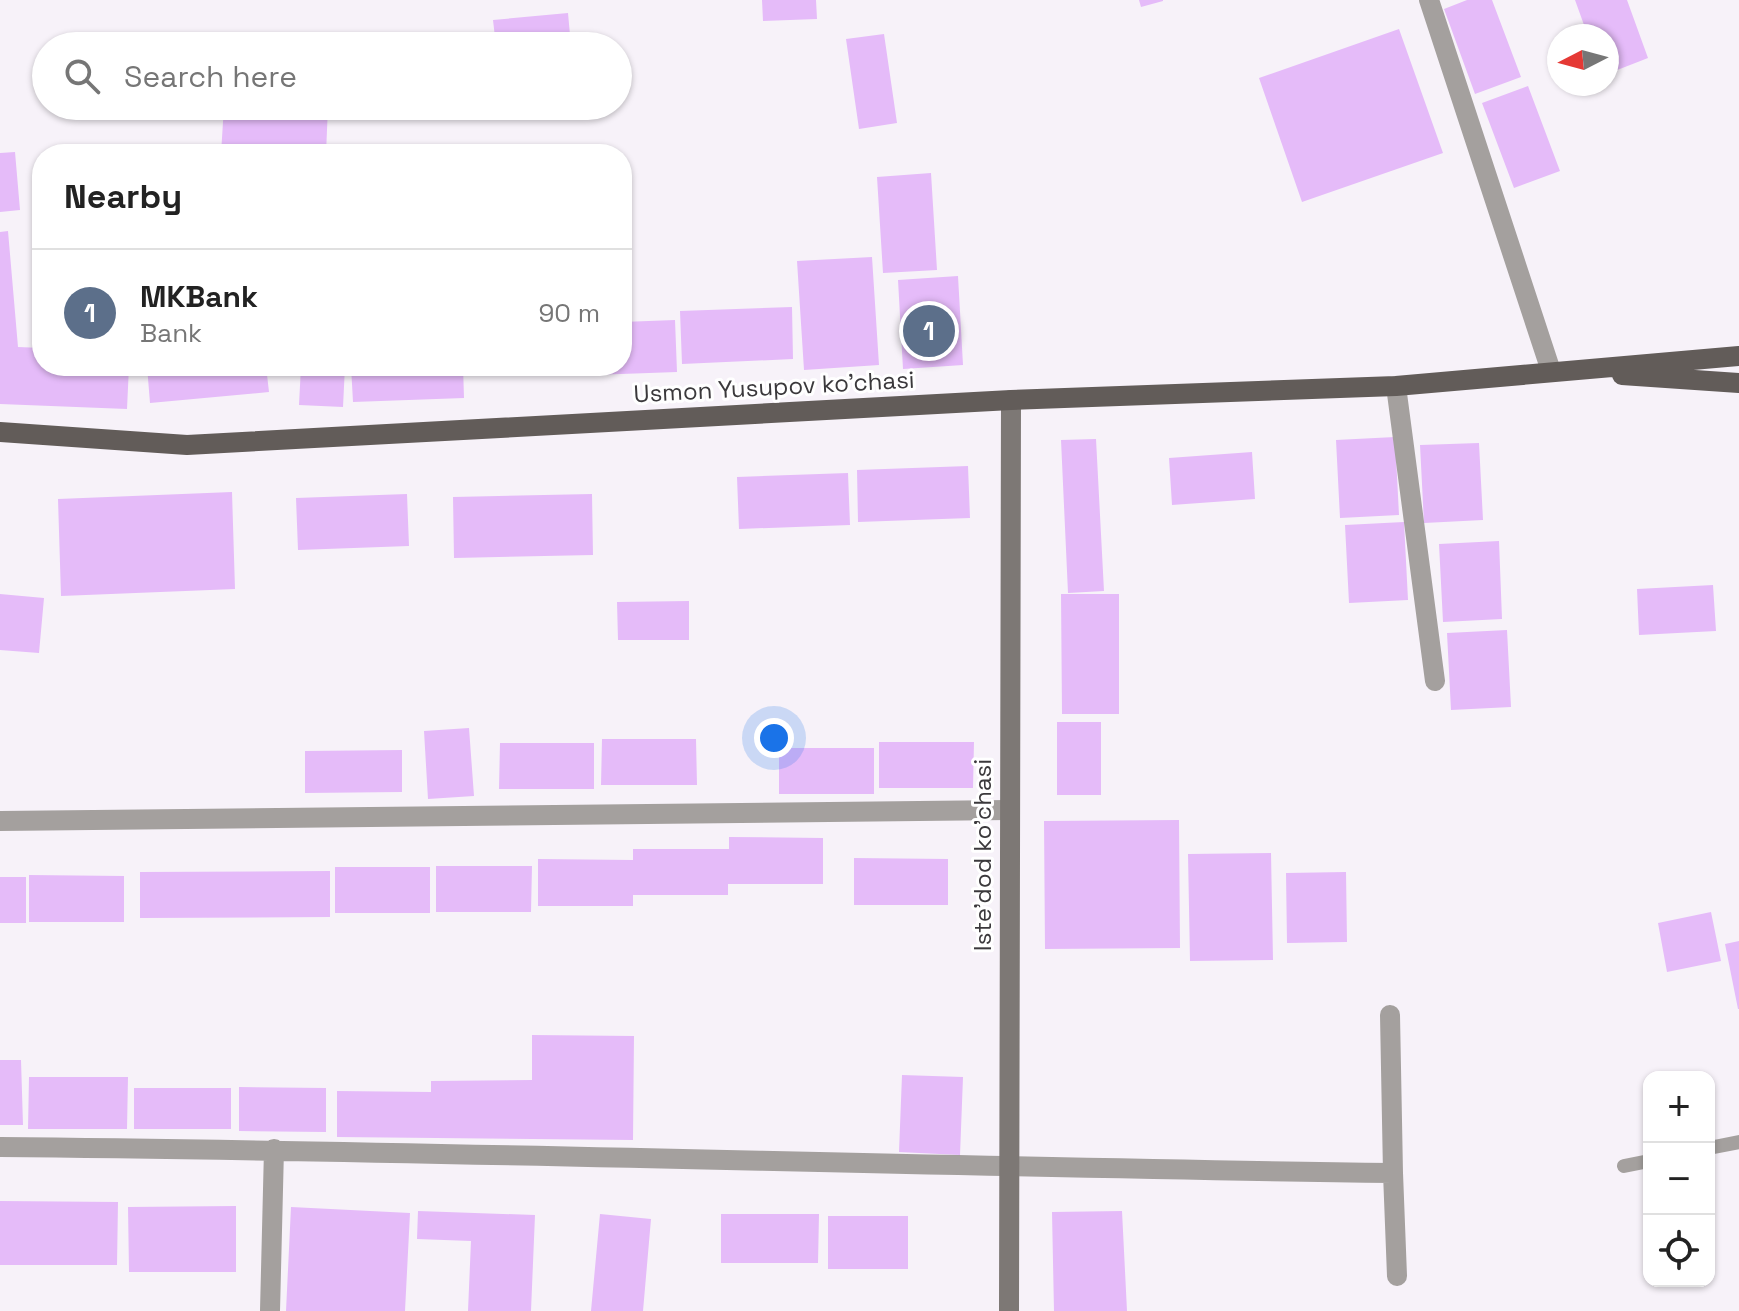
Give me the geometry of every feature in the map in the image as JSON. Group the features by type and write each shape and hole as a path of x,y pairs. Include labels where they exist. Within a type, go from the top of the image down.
{"main road":[{"name":"Usmon Yusupov ko'chasi","path":"0,432 187,445 1011,400 1396,386 1739,356"},
{"name":"Usmon Yusupov ko'chasi","path":"1551,371 1739,383"}],"street":[{"path":"1429,0 1551,371"},
{"path":"1396,386 1435,681"},
{"name":"Iste'dod ko'chasi","path":"1009,1311 1011,400"},
{"path":"0,821 1008,810"},
{"path":"1390,1015 1397,1276"},
{"path":"0,1147 274,1149 1011,1168 1393,1173"},
{"path":"270,1311 274,1149"}],"lane":[{"path":"1715,1147 1739,1142"},
{"path":"1624,1166 1643,1162"}],"building":[{"path":"762,0 816,0 817,19 763,21"},
{"path":"1139,0 1163,0 1163,1 1141,7"},
{"path":"1467,0 1492,0 1521,77 1475,94 1444,9"},
{"path":"1575,0 1627,0 1648,58 1619,69 1619,24 1584,24"},
{"path":"568,13 570,32 494,32 493,20"},
{"path":"1399,29 1443,153 1302,202 1259,78"},
{"path":"884,34 897,123 859,129 846,39"},
{"path":"1528,86 1560,171 1514,188 1482,103"},
{"path":"223,120 327,120 326,144 222,144"},
{"path":"15,152 20,210 0,212 0,153"},
{"path":"931,173 937,270 883,273 877,177"},
{"path":"8,231 18,347 32,348 32,376 129,376 127,409 0,404 0,232"},
{"path":"872,257 879,365 804,370 797,261"},
{"path":"958,276 963,365 903,369 898,280"},
{"path":"792,307 793,359 682,364 680,311"},
{"path":"675,320 677,372 632,374 632,322"},
{"path":"148,376 267,376 269,392 150,403"},
{"path":"300,376 345,376 343,407 299,405"},
{"path":"352,376 463,376 464,398 353,402"},
{"path":"1395,437 1399,515 1340,518 1336,440"},
{"path":"1096,439 1104,591 1068,593 1061,440"},
{"path":"1479,443 1483,520 1424,523 1420,445"},
{"path":"1252,452 1255,499 1172,505 1169,458"},
{"path":"968,466 970,518 858,522 857,470"},
{"path":"848,473 850,525 739,529 737,477"},
{"path":"232,492 235,589 61,596 58,499"},
{"path":"407,494 409,546 298,550 296,498"},
{"path":"592,494 593,555 454,558 453,497"},
{"path":"1404,522 1408,600 1349,603 1345,525"},
{"path":"1499,541 1502,619 1443,622 1439,544"},
{"path":"1713,585 1716,631 1639,635 1637,589"},
{"path":"0,594 44,598 39,653 0,650"},
{"path":"1061,594 1119,594 1119,714 1062,714"},
{"path":"689,601 689,640 618,640 617,602"},
{"path":"1507,630 1511,707 1451,710 1447,633"},
{"path":"1057,722 1101,722 1101,795 1057,795"},
{"path":"469,728 474,796 428,799 424,731"},
{"path":"602,739 696,739 697,785 601,785"},
{"path":"879,742 974,742 973,788 879,788"},
{"path":"500,743 594,743 594,789 499,789"},
{"path":"779,748 874,748 874,794 779,794"},
{"path":"402,750 402,792 305,793 305,751"},
{"path":"1179,820 1180,948 1045,949 1044,821"},
{"path":"729,837 823,838 823,884 728,884 728,895 633,895 633,906 538,906 538,859 633,860 633,849 729,849"},
{"path":"1271,853 1273,960 1190,961 1188,854"},
{"path":"854,858 948,859 948,905 854,905"},
{"path":"436,866 532,866 531,912 436,912"},
{"path":"335,867 430,867 430,913 335,913"},
{"path":"330,871 330,917 140,918 140,872"},
{"path":"1346,872 1347,942 1287,943 1286,873"},
{"path":"29,875 124,876 124,922 29,922"},
{"path":"0,877 26,877 26,923 0,923"},
{"path":"1711,912 1721,961 1667,972 1658,923"},
{"path":"1739,941 1739,1009 1738,1009 1725,944"},
{"path":"532,1035 634,1036 633,1140 337,1137 337,1091 431,1092 431,1081 532,1080"},
{"path":"0,1060 21,1060 23,1125 0,1125"},
{"path":"902,1075 963,1077 960,1155 899,1152"},
{"path":"29,1077 128,1077 127,1129 28,1129"},
{"path":"239,1087 326,1088 326,1132 239,1131"},
{"path":"134,1088 231,1088 231,1129 134,1129"},
{"path":"0,1201 118,1202 117,1265 0,1265"},
{"path":"236,1206 236,1272 129,1272 128,1207"},
{"path":"291,1207 410,1213 405,1311 286,1311"},
{"path":"418,1211 535,1215 531,1311 468,1311 471,1241 417,1239"},
{"path":"1122,1211 1127,1311 1054,1311 1052,1212"},
{"path":"600,1214 651,1219 643,1311 591,1311"},
{"path":"721,1214 819,1214 818,1263 721,1263"},
{"path":"828,1216 908,1216 908,1269 828,1269"}],"place":[{"name":"MKBank","path":"929,331"}]}
